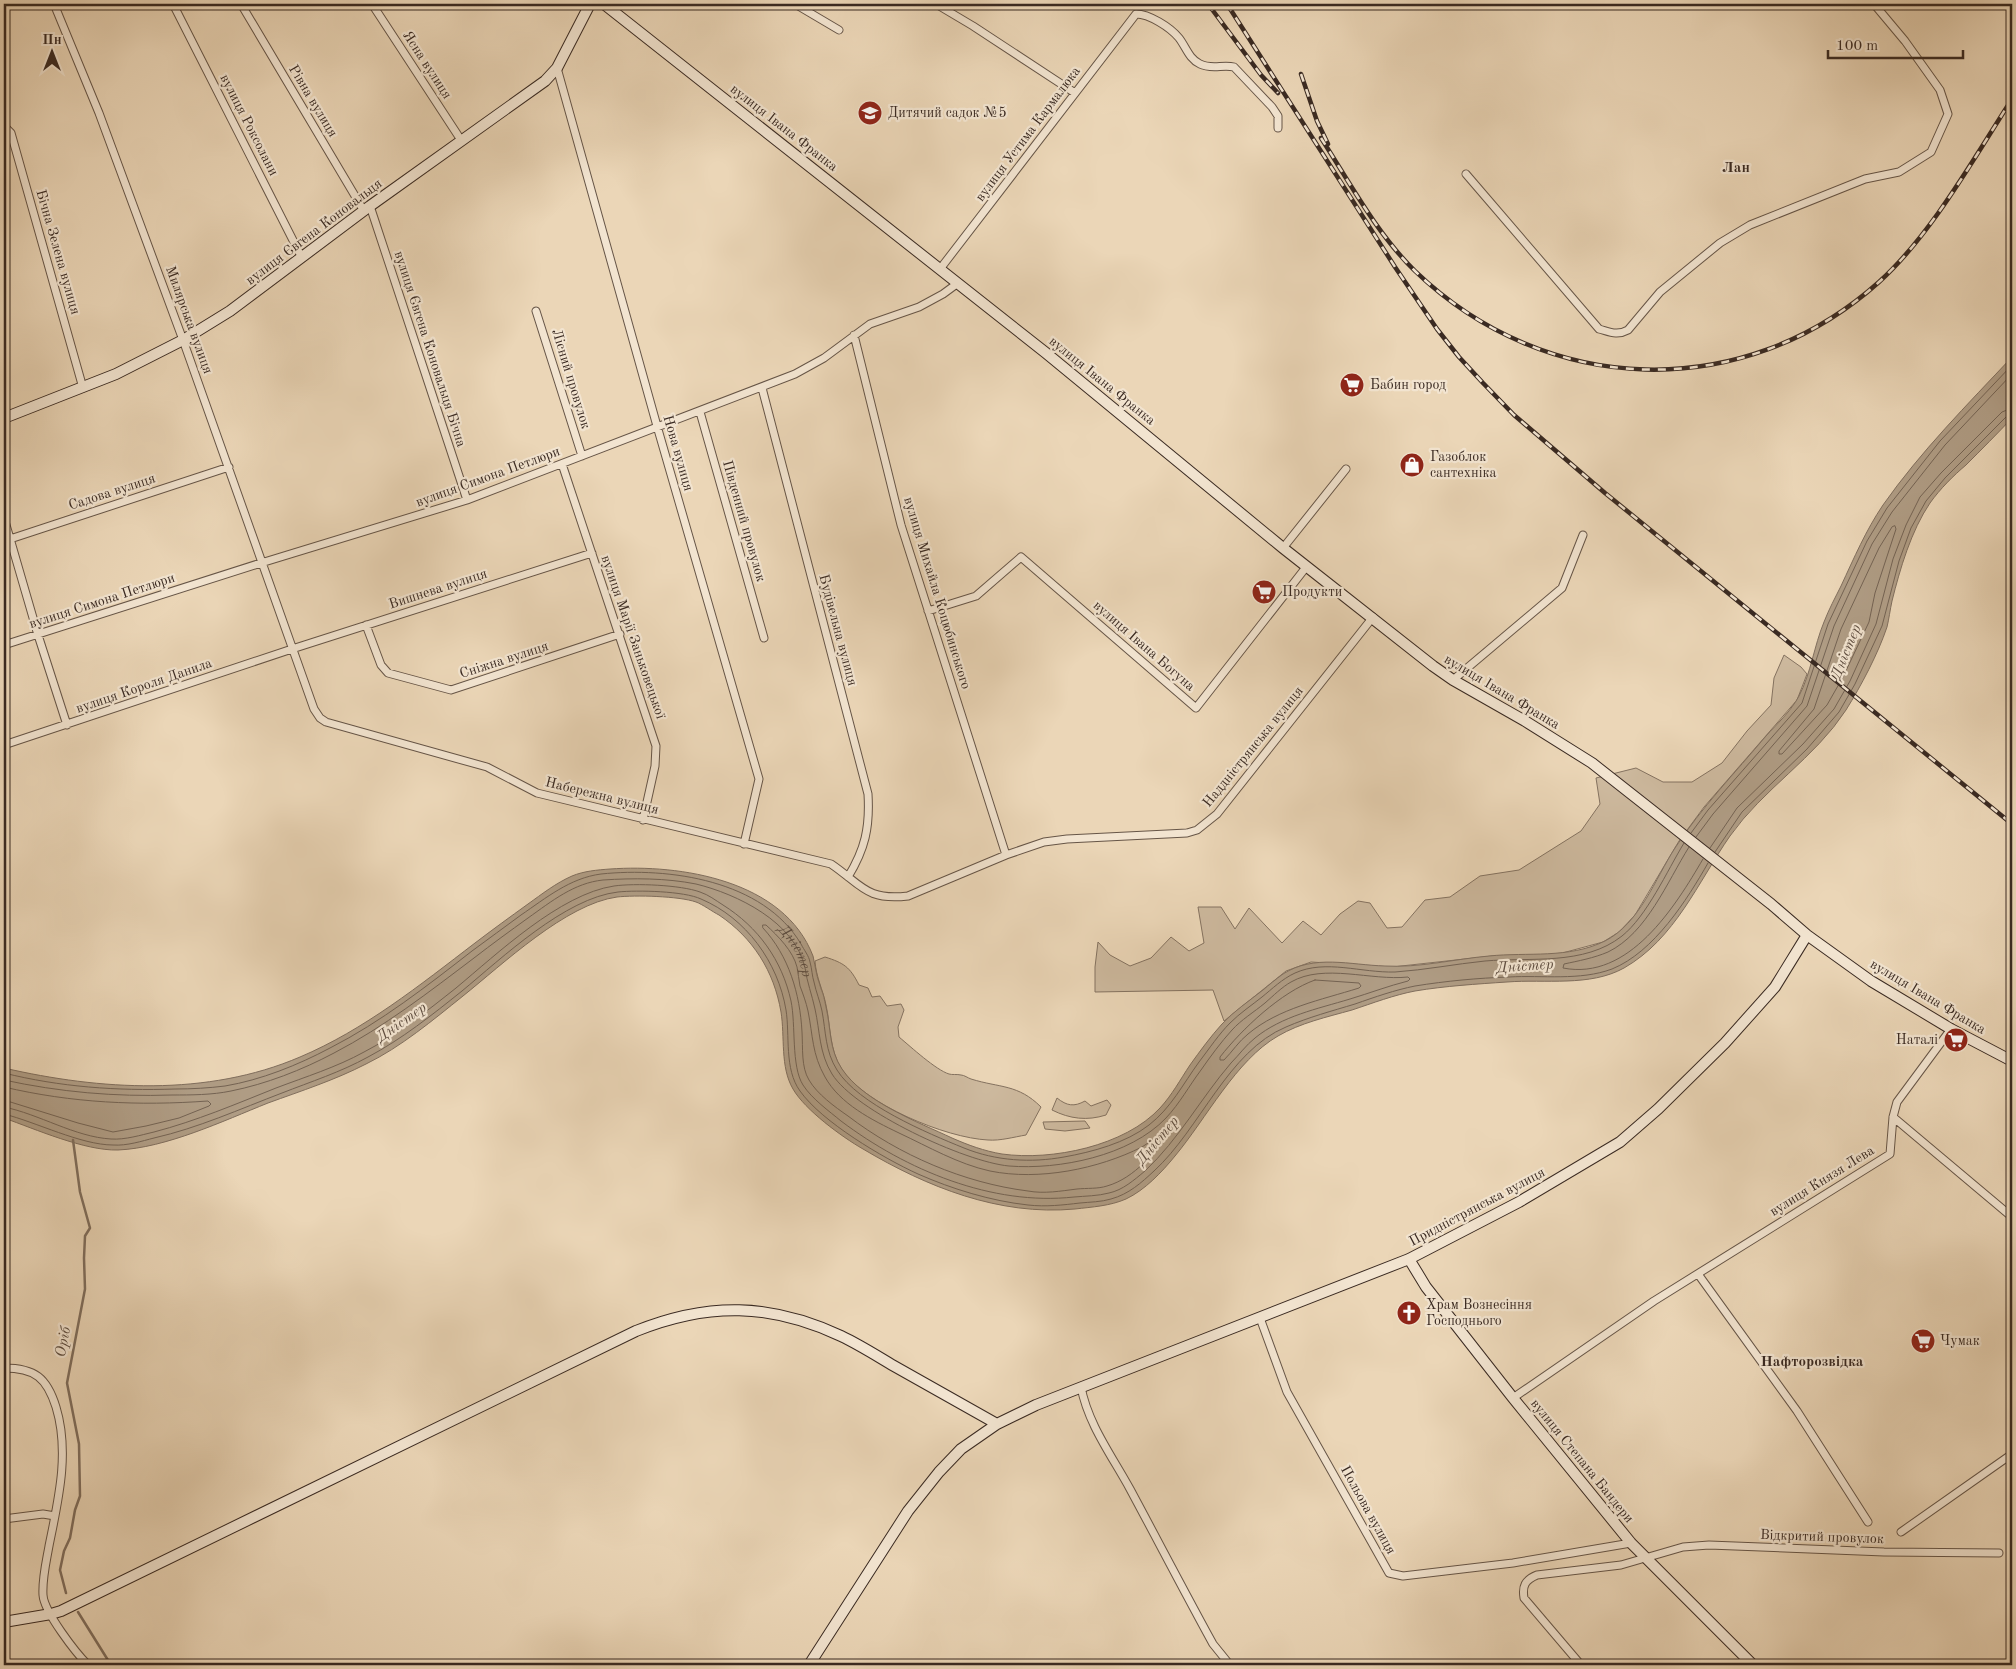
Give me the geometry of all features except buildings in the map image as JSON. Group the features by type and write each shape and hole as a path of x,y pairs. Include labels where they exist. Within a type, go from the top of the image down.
{"main road":[{"name":"вулиця Євгена Коновальця","path":"4,418 83,388 146,360 183,340 230,310 461,140 545,81 557,68 590,4"},
{"name":"вулиця Івана Франка","path":"604,4 1046,353 1283,548 1433,666 1453,680 1526,721 1592,763 1771,904 1807,935 1871,981 1951,1029 2012,1061"},
{"name":"Придністрянська вулиця","path":"809,1665 908,1510 961,1450 997,1424 1081,1387 1409,1259 1519,1202 1620,1142 1658,1109 1725,1043 1775,986 1807,935"},
{"name":"вулиця Степана Бандери","path":"1409,1259 1426,1287 1631,1543 1753,1665"},
{"path":"4,1622 52,1614 636,1331 664,1319 692,1313 746,1310 772,1313 798,1320 841,1336 997,1424"}],"street":[{"name":"Милярська вулиця","path":"54,4 98,113 183,340 292,648"},
{"name":"вулиця Роксолани","path":"173,4 302,258"},
{"name":"Рівна вулиця","path":"242,4 367,209"},
{"name":"Ясна вулиця","path":"372,4 461,140"},
{"path":"795,4 839,30"},
{"path":"936,4 1075,92"},
{"path":"1466,174 1599,329 1614,334 1622,333 1628,330 1640,313 1660,292 1720,243 1750,225 1865,179 1899,172 1931,152 1948,114 1940,90 1905,41 1874,4"},
{"name":"вулиця Устима Кармалюка","path":"940,269 1136,14 1143,14 1178,36 1192,59 1201,65 1217,69 1229,66 1234,67 1272,107 1278,116 1278,128"},
{"name":"Нова вулиця","path":"557,68 657,426 759,779 744,844"},
{"name":"Бічна Зелена вулиця","path":"4,126 11,133 83,388"},
{"name":"вулиця Євгена Коновальця Бічна","path":"367,209 466,500"},
{"name":"вулиця Симона Петлюри","path":"4,645 466,500 657,426 700,412 795,374 824,358 870,324 919,307 943,294 958,283"},
{"name":"Лісний провулок","path":"536,311 582,456"},
{"name":"вулиця Михайла Коцюбинського","path":"854,335 901,525 1006,855"},
{"name":"Будівельна вулиця","path":"762,388 868,794 869,812 864,845 860,858 848,877"},
{"name":"Південний провулок","path":"700,412 764,638"},
{"name":"вулиця Марії Заньковецької","path":"562,464 656,746 655,766 643,820"},
{"name":"Садова вулиця","path":"7,540 229,467"},
{"path":"1283,548 1346,469"},
{"path":"4,518 7,540 67,725"},
{"path":"1453,680 1562,588 1583,535"},
{"name":"Вишнева вулиця","path":"292,648 592,553"},
{"name":"вулиця Івана Богуна","path":"928,611 976,596 1022,557 1196,708 1307,566"},
{"name":"Наддністрянська вулиця","path":"863,890 875,896 891,898 908,896 1006,855 1044,842 1067,839 1187,834 1197,830 1217,814 1373,617"},
{"name":"Сніжна вулиця","path":"366,625 382,665 388,673 451,690 620,634"},
{"name":"Набережна вулиця","path":"292,648 314,709 320,718 326,722 487,767 538,793 643,820 831,864 863,890"},
{"name":"вулиця Короля Данила","path":"4,745 292,648"},
{"name":"вулиця Князя Лева","path":"1513,1398 1654,1301 1890,1154 1893,1117 1897,1102 1951,1029"},
{"path":"1893,1117 2012,1217"},
{"path":"1698,1274 1797,1412 1868,1522"},
{"name":"Польова вулиця","path":"1260,1318 1287,1392 1389,1574 1403,1576 1514,1563 1631,1543"},
{"path":"4,1368 31,1372 46,1383 58,1413 63,1456 59,1496 43,1582 43,1597 67,1640 88,1665"},
{"path":"1081,1387 1084,1404 1090,1418 1130,1488 1213,1644 1230,1665"},
{"path":"1901,1532 2012,1454"},
{"path":"4,1519 43,1514 55,1516"},
{"name":"Відкритий провулок","path":"1582,1665 1524,1598 1523,1590 1525,1583 1537,1576 1621,1565 1683,1547 1709,1545 1884,1552 1999,1552"}],"shaded area":[{"path":"1784,655 1801,667 1807,674 1797,700 1704,807 1679,841 1635,915 1619,932 1603,942 1555,955 1492,956 1392,967 1311,962 1286,971 1224,1021 1213,990 1095,992 1098,942 1110,955 1130,966 1151,958 1171,937 1189,951 1204,943 1198,907 1221,907 1235,929 1249,908 1282,943 1303,921 1321,935 1340,914 1358,901 1370,903 1387,928 1402,927 1425,900 1450,897 1480,876 1519,870 1581,831 1600,804 1596,778 1636,768 1663,782 1692,782 1722,763 1747,731 1771,705 1774,678"},
{"path":"825,957 846,966 859,985 868,988 872,997 880,996 887,1006 901,1004 904,1010 898,1027 899,1037 937,1068 949,1074 962,1075 981,1082 1016,1090 1041,1107 1026,1135 993,1140 971,1138 950,1133 907,1117 886,1106 867,1094 852,1081 841,1068 832,1045 826,1005 815,961"},
{"path":"1057,1098 1071,1105 1085,1101 1091,1106 1107,1100 1111,1105 1106,1115 1079,1118 1052,1110"},
{"path":"1085,1121 1090,1128 1065,1131 1045,1129 1043,1122"}],"water":[{"name":"Дністер","path":"2012,357 2012,418 1942,488 1923,514 1903,563 1887,627 1869,670 1852,701 1819,743 1743,819 1672,926 1658,942 1624,968 1597,978 1449,986 1415,991 1286,1031 1263,1047 1249,1060 1222,1091 1170,1162 1146,1186 1126,1199 1088,1208 1047,1210 991,1203 938,1187 887,1163 845,1138 806,1106 793,1089 786,1071 778,997 767,969 752,945 731,924 701,904 668,897 617,897 597,902 577,911 536,937 428,1024 379,1057 330,1080 175,1139 136,1148 105,1149 76,1143 4,1118 4,1068 78,1081 115,1085 153,1086 191,1084 228,1079 265,1070 300,1057 347,1034 391,1006 560,882 577,874 591,871 638,868 697,874 727,882 754,894 779,910 799,930 813,956 838,1062 852,1081 892,1110 964,1143 1002,1154 1022,1156 1065,1153 1108,1141 1128,1132 1160,1108 1222,1024 1283,974 1295,968 1320,962 1411,966 1489,956 1562,953 1591,947 1617,933 1637,912 1675,848 1696,819 1796,702 1807,678 1828,613 1866,534 1883,505 1929,447"}],"waterway":[{"name":"Оріб","path":"66,1593 60,1570 80,1496 79,1444 67,1383 85,1289 85,1236 90,1228 80,1192 73,1140"},
{"name":"Оріб","path":"78,1612 111,1665"}],"railway":[{"path":"1208,4 1261,75 1278,93"},
{"path":"1227,4 1395,267 1437,329 1483,383 1514,415 1605,493 2012,824"},
{"path":"1301,74 1317,121 1328,144"},
{"path":"1321,138 1376,225 1401,257 1415,271 1467,313 1524,343 1584,362 1645,369 1707,365 1768,349 1825,322 1879,282 1916,242 1951,195 2012,99"}],"place":[{"name":"Дитячий садок №5","path":"870,113"},
{"name":"Бабин город","path":"1352,385"},
{"name":"Газоблок сантехніка","path":"1412,465"},
{"name":"Продукти","path":"1264,592"},
{"name":"Наталi","path":"1956,1040"},
{"name":"Храм Вознесіння Господнього","path":"1409,1313"},
{"name":"Чумак","path":"1923,1341"}],"district":[{"name":"Лан","path":"1736,168"},
{"name":"Нафторозвідка","path":"1812,1362"}]}
